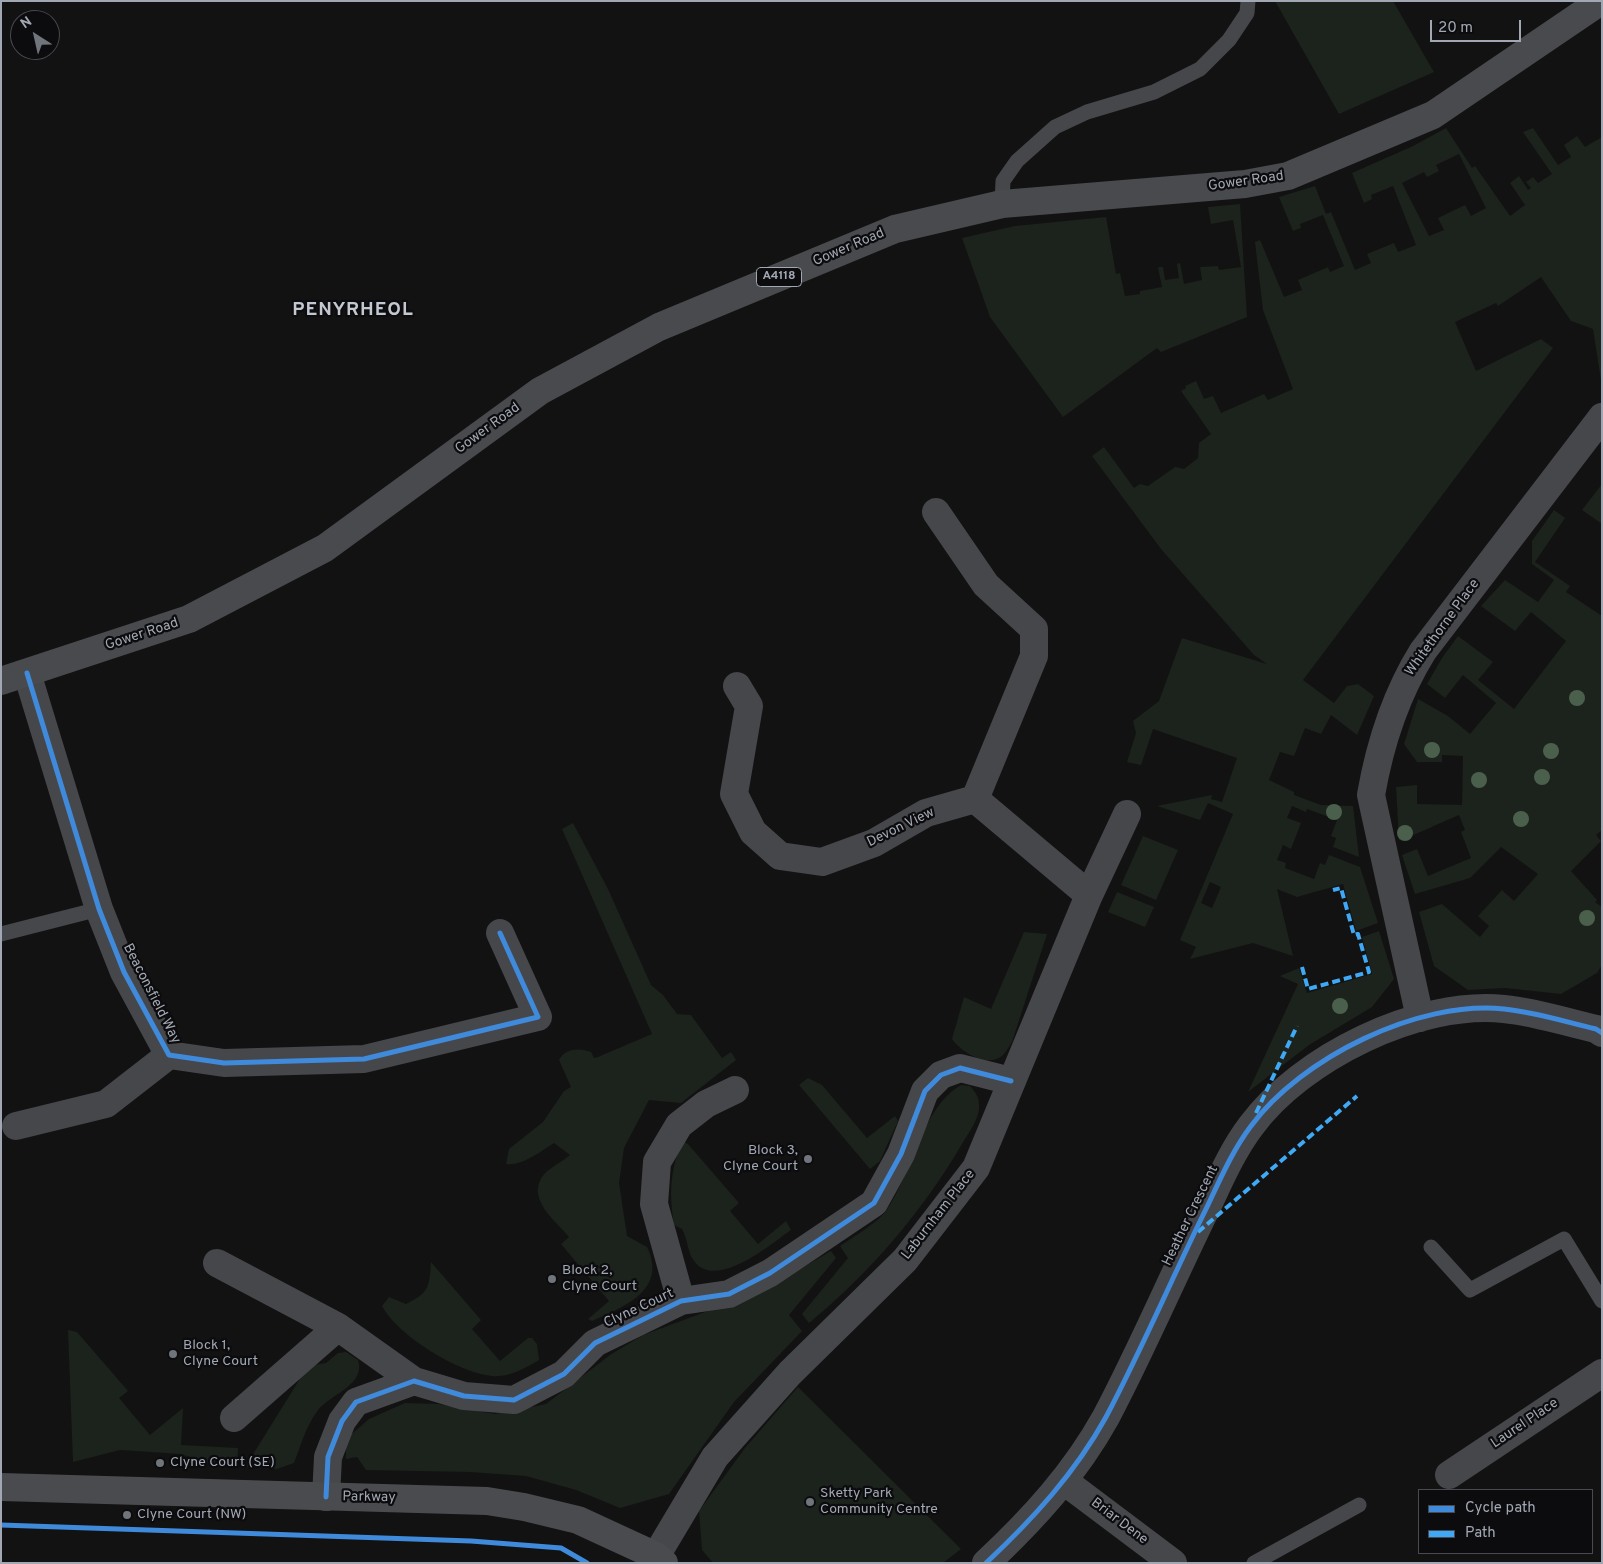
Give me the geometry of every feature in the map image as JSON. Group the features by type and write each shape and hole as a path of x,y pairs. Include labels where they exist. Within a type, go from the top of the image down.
{"main road":[{"name":"Gower Road","path":"1,681 189,619 325,548 540,391 659,327 895,229 1002,204 1244,184 1288,176 1433,115 1601,1"}],"street":[{"name":"Whitethorne Place","path":"1420,1018 1371,795 1378,758 1391,713 1405,680 1423,651 1602,417"},
{"path":"936,512 986,585 1034,629 1034,656 975,799 1089,895"},
{"name":"Beaconsfield Way","path":"27,673 99,909 124,972 168,1054"},
{"name":"Devon View","path":"737,686 750,706 734,794 753,832 780,856 822,862 874,843 926,813 975,799"},
{"name":"Laburnham Place","path":"660,1559 715,1457 790,1373 905,1260 976,1168 1089,895 1127,814"},
{"name":"Beaconsfield Way","path":"16,1126 106,1104 168,1054 224,1063 364,1059 538,1017 500,932"},
{"name":"Heather Crescent","path":"986,1563 1022,1529 1064,1481 1104,1418 1226,1168 1250,1126 1282,1090 1312,1067 1379,1032 1420,1018 1462,1010 1502,1009 1600,1026"},
{"name":"Clyne Court","path":"217,1263 338,1327 414,1381 464,1396 514,1400 564,1374 595,1343 681,1301 729,1294 770,1272 874,1203 901,1154 926,1091 941,1075 960,1068 1011,1081"},
{"path":"681,1301 654,1204 657,1162 679,1125 706,1104 735,1090"},
{"path":"234,1418 338,1327"},
{"name":"Laurel Place","path":"1449,1475 1602,1374"},
{"path":"326,1497 328,1456 342,1421 356,1402 414,1381"},
{"name":"Briar Dene","path":"1064,1481 1173,1563"},
{"name":"Parkway","path":"1,1487 487,1501 524,1507 578,1520 660,1559"}],"lane":[{"path":"1002,204 1003,181 1017,160 1055,127 1087,112 1154,92 1200,70 1229,40 1247,13 1248,1"},
{"path":"1,934 99,909"},
{"path":"1431,1247 1470,1290 1564,1239 1602,1302"},
{"path":"1254,1563 1359,1505"}],"shaded area":[{"path":"1275,1 1393,1 1434,72 1339,114"},
{"path":"1446,128 1472,168 1475,166 1510,216 1525,205 1510,183 1519,176 1528,190 1531,188 1526,182 1533,177 1538,183 1552,174 1523,132 1533,128 1558,165 1571,157 1564,145 1577,136 1585,147 1602,137 1602,387 1593,329 1571,321 1541,277 1498,306 1496,303 1455,322 1476,371 1541,339 1553,348 1303,680 1334,703 1347,686 1358,684 1374,696 1357,735 1331,715 1321,734 1305,728 1294,756 1280,752 1269,780 1294,792 1294,795 1321,805 1353,806 1359,857 1333,847 1336,838 1331,836 1337,820 1307,809 1306,812 1292,806 1287,818 1301,823 1291,849 1283,845 1277,860 1286,863 1285,868 1314,879 1320,863 1325,865 1329,855 1360,867 1378,923 1356,931 1343,884 1297,897 1277,889 1293,956 1253,943 1190,959 1196,947 1180,940 1233,814 1208,803 1200,820 1157,806 1212,795 1211,799 1222,802 1237,758 1153,729 1141,765 1127,762 1136,733 1133,721 1159,701 1182,638 1267,664 1254,655 1161,549 1092,456 1104,447 1134,488 1140,484 1148,486 1175,467 1184,469 1198,458 1199,443 1211,434 1181,391 1186,388 1185,386 1196,381 1204,399 1213,396 1221,413 1264,394 1268,400 1293,389 1263,310 1255,242 1260,240 1284,297 1302,290 1298,280 1328,267 1330,272 1344,266 1323,215 1300,224 1301,228 1293,231 1279,197 1315,186 1326,214 1331,212 1355,270 1371,263 1367,254 1394,243 1398,252 1416,245 1393,186 1371,195 1372,199 1364,203 1352,173 1413,146","holes":["1459,154 1486,208 1471,216 1465,205 1438,218 1444,230 1429,236 1402,183 1424,172 1427,177 1439,171 1436,165","1210,882 1221,887 1212,908 1201,903"]},
{"path":"1240,204 1247,317 1161,352 1157,348 1063,417 990,317 962,238 1015,226 1106,217 1116,274 1120,273 1125,296 1140,294 1140,291 1162,287 1158,267 1163,267 1165,280 1179,278 1177,264 1180,263 1184,284 1202,280 1200,267 1218,266 1219,270 1241,267 1233,220 1211,224 1208,207"},
{"path":"1602,484 1602,524 1582,510"},
{"path":"1554,510 1565,518 1535,562 1570,586 1566,592 1602,616 1602,830 1596,835 1601,841 1571,871 1597,900 1595,902 1602,907 1602,965 1597,973 1561,994 1505,988 1468,990 1434,966 1419,912 1442,904 1480,937 1489,926 1478,916 1502,890 1514,901 1538,874 1501,847 1470,878 1415,894 1402,855 1417,849 1428,876 1471,858 1461,832 1465,830 1459,815 1399,840 1396,787 1417,785 1417,804 1462,805 1463,756 1442,755 1442,762 1417,762 1404,744 1418,699 1448,716 1470,734 1496,703 1463,675 1445,698 1427,684 1442,658 1458,636 1493,662 1478,680 1514,709 1566,641 1531,612 1515,631 1481,606 1505,580 1538,602 1554,580 1532,564 1532,541"},
{"path":"573,823 608,889 651,985 663,995 677,1014 691,1015 722,1058 731,1052 736,1060 681,1103 649,1100 624,1148 619,1183 627,1236 647,1247 652,1262 652,1275 647,1286 629,1303 592,1321 588,1319 609,1301 561,1244 569,1237 545,1210 538,1194 538,1186 542,1177 551,1168 570,1155 554,1143 525,1161 506,1164 509,1149 543,1122 564,1091 571,1087 559,1060 565,1053 573,1050 582,1050 591,1052 594,1058 652,1034 562,829"},
{"path":"1143,836 1178,850 1156,900 1121,885"},
{"path":"1117,892 1154,907 1145,927 1108,912"},
{"path":"1379,931 1394,979 1372,1007 1309,1045 1248,1092 1298,984 1280,976 1299,968 1307,993 1372,974 1362,937"},
{"path":"1024,932 1047,934 1012,1042 1003,1055 997,1059 983,1060 962,1049 952,1039 964,997 991,1009"},
{"path":"808,1078 822,1085 867,1138 895,1116 898,1121 880,1161 870,1169 799,1085"},
{"path":"961,1085 970,1086 975,1093 979,1111 973,1126 946,1169 930,1194 874,1262 853,1284 809,1323 802,1314 848,1258 840,1246 871,1225 886,1211 936,1109 947,1096"},
{"path":"682,1141 688,1144 739,1203 730,1211 758,1244 786,1221 791,1230 757,1254 729,1268 716,1271 704,1269 694,1261 682,1229 674,1225 672,1213 671,1192 673,1172"},
{"path":"831,1251 836,1258 789,1315 802,1331 734,1402 669,1494 620,1508 576,1490 526,1476 470,1472 366,1470 357,1457 346,1459 346,1439 369,1419 405,1403 439,1404 495,1414 546,1404 610,1355 643,1335 762,1291"},
{"path":"431,1262 481,1320 472,1329 500,1361 528,1338 532,1338 537,1344 539,1360 510,1374 492,1376 478,1373 463,1368 431,1351 401,1329 382,1306 389,1297 406,1304 420,1296 429,1283"},
{"path":"68,1330 77,1332 128,1391 119,1398 150,1435 183,1408 181,1445 238,1448 237,1467 214,1465 181,1454 120,1450 73,1462"},
{"path":"346,1352 358,1360 359,1369 357,1376 352,1383 318,1410 307,1429 294,1463 277,1469 247,1467 247,1464 301,1377 314,1365 326,1363 338,1353"},
{"path":"798,1387 961,1549 943,1563 713,1563 702,1550 699,1511 745,1448"}],"marked path":[{"path":"1302,967 1308,989 1369,972 1358,934 1354,935 1341,888 1333,890"},
{"path":"1256,1113 1297,1026"},
{"path":"1198,1232 1357,1096"}],"cycle path":[{"path":"27,673 99,909 124,972 169,1055 224,1063 364,1059 538,1017 500,933"},
{"path":"986,1563 1052,1495 1094,1438 1132,1366 1221,1177 1251,1126 1273,1101 1300,1078 1330,1057 1364,1039 1399,1024 1435,1014 1470,1009 1504,1009 1527,1012 1596,1029 1602,1033"},
{"path":"326,1497 328,1457 342,1421 356,1402 414,1381 464,1396 514,1400 564,1374 595,1343 681,1301 729,1294 770,1273 874,1203 901,1154 925,1091 941,1075 960,1068 1011,1081"},
{"path":"1,1525 471,1541 561,1548 587,1563"}],"place":[{"name":"Block 3, Clyne Court","path":"808,1159"},
{"name":"Block 2, Clyne Court","path":"552,1279"},
{"name":"Block 1, Clyne Court","path":"173,1354"},
{"name":"Clyne Court (SE)","path":"160,1463"},
{"name":"Sketty Park Community Centre","path":"810,1502"},
{"name":"Clyne Court (NW)","path":"127,1515"}],"district":[{"name":"PENYRHEOL","path":"353,311"}]}
